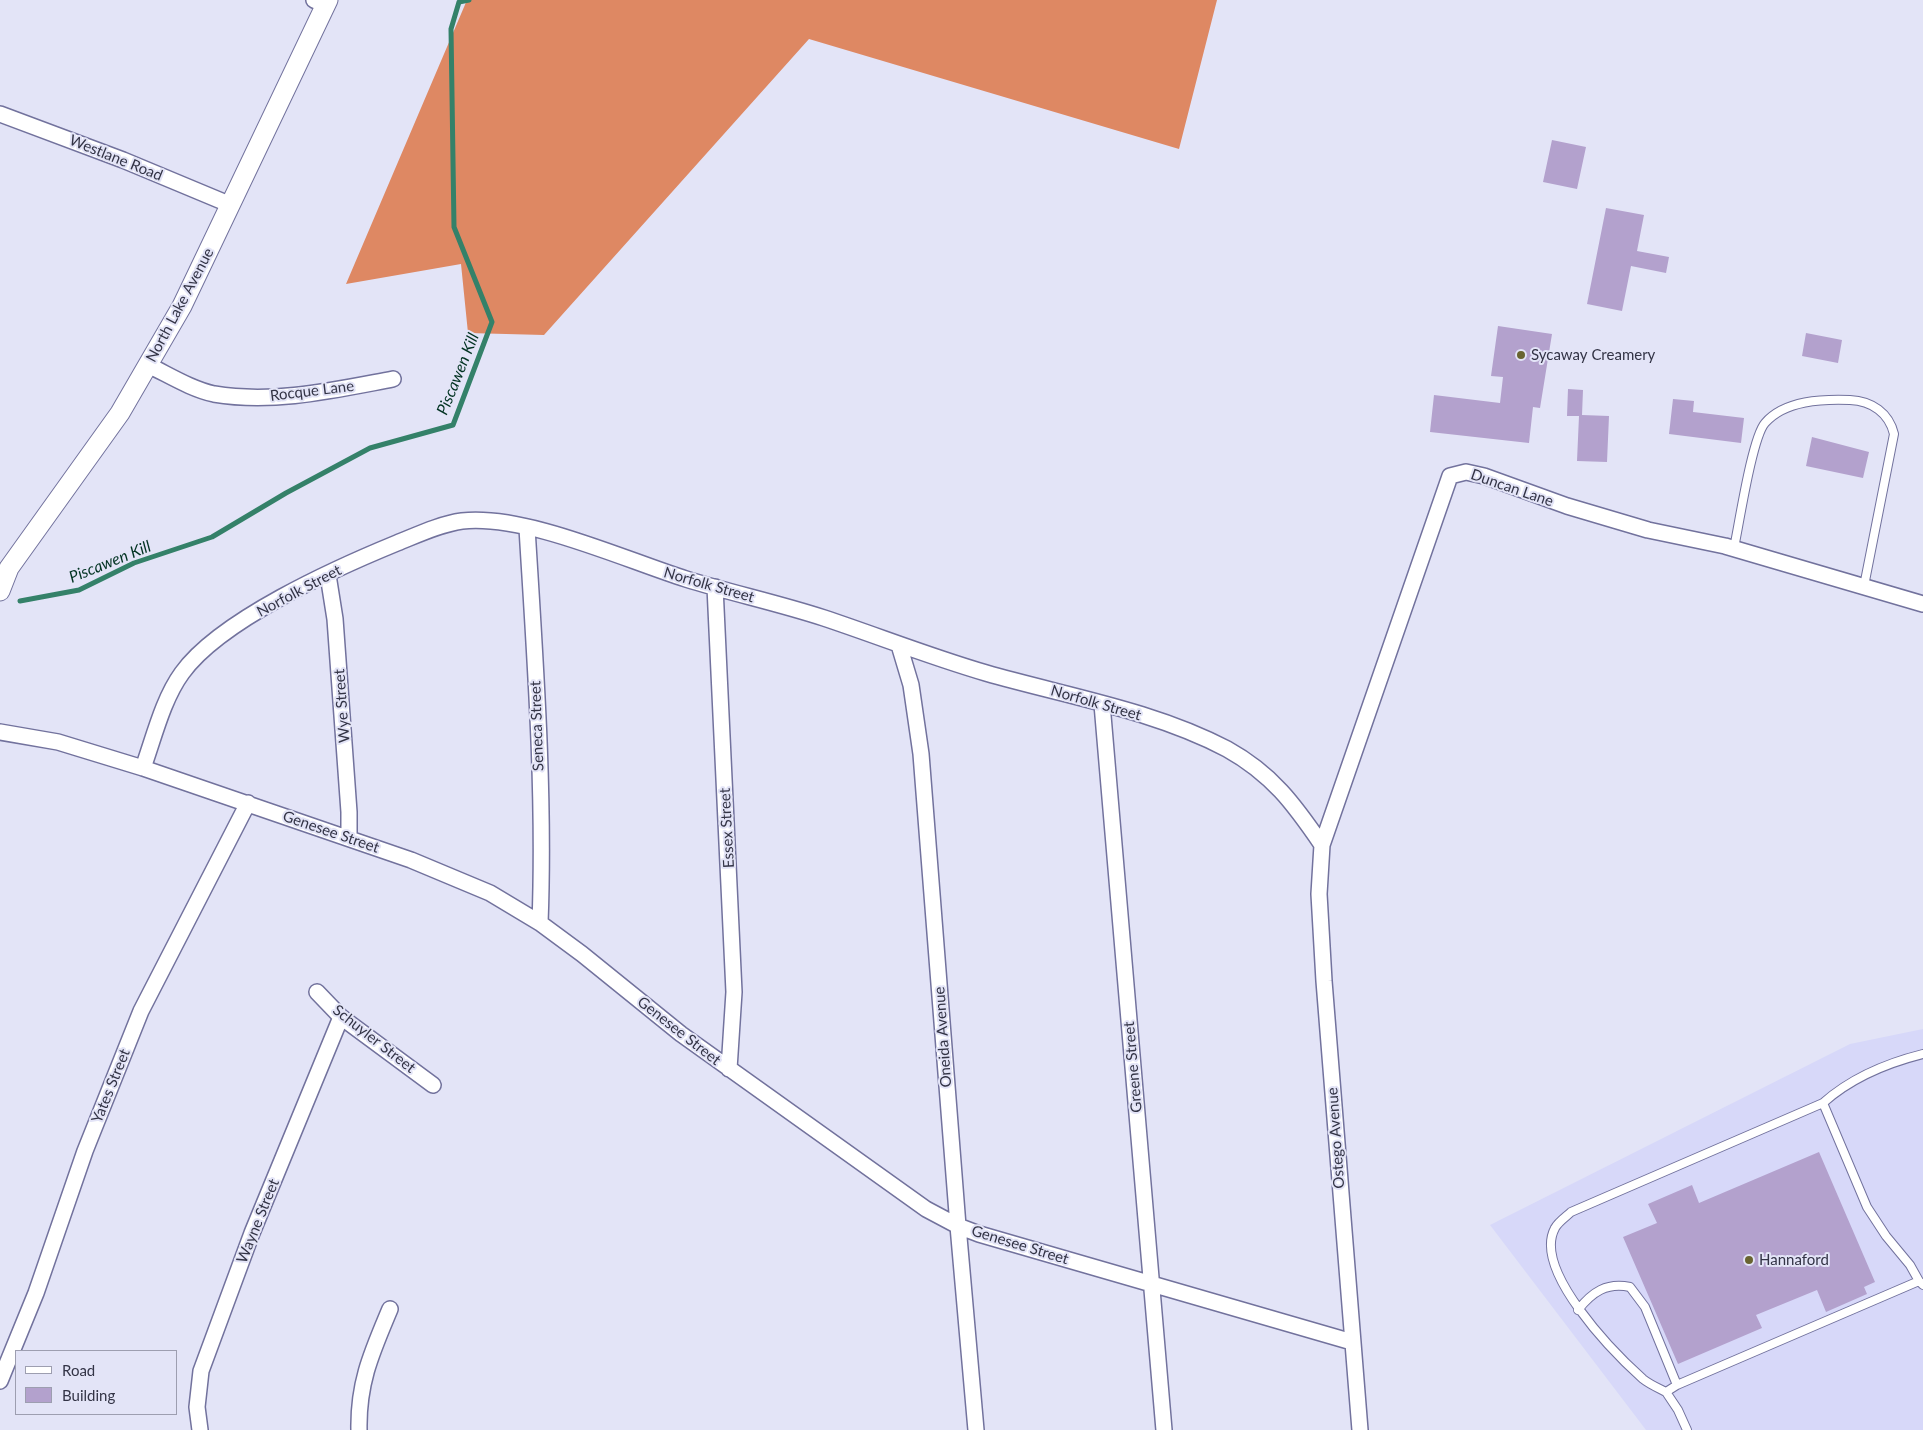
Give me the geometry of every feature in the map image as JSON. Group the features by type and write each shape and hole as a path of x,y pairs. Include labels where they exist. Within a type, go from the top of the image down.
{"street":[{"name":"North Lake Avenue","path":"0,591 9,568 120,413 182,306 231,205 322,2"},
{"name":"Westlane Road","path":"0,114 124,160 231,205"},
{"name":"Rocque Lane","path":"148,365 195,388 214,394 265,397 308,395 393,379"},
{"name":"Duncan Lane","path":"1322,845 1450,476 1466,472 1484,476 1567,506 1630,524 1734,548 1923,604"},
{"name":"Norfolk Street","path":"143,768 173,688 196,657 234,627 328,574 380,550 456,522 487,519 527,528 823,618 986,673 1140,714 1190,733 1226,749 1252,764 1278,786 1292,801 1322,845"},
{"name":"Seneca Street","path":"527,528 537,724 542,877 540,923"},
{"name":"Wye Street","path":"328,574 335,619 349,812 349,838"},
{"name":"Essex Street","path":"716,587 734,992 729,1069"},
{"name":"Oneida Avenue","path":"899,645 911,685 921,754 976,1430"},
{"name":"Greene Street","path":"1102,704 1164,1430"},
{"name":"Genesee Street","path":"0,732 58,742 143,768 411,860 490,893 540,923 729,1069 926,1208 958,1226 1352,1342"},
{"name":"Yates Street","path":"0,1381 36,1293 85,1151 141,1011 248,803"},
{"name":"Ostego Avenue","path":"1322,845 1319,894 1320,913 1360,1430"},
{"name":"Schuyler Street","path":"317,992 341,1017 433,1085"},
{"name":"Wayne Street","path":"200,1430 197,1407 201,1371 252,1233 341,1017"},
{"path":"359,1430 359,1401 368,1362 390,1308"}],"lane":[{"path":"1734,548 1755,446 1764,424 1796,405 1826,399 1862,401 1881,411 1891,421 1894,434 1864,586"},
{"path":"1687,1430 1678,1410 1666,1392 1637,1374 1603,1340 1578,1310 1553,1263 1551,1244 1555,1228 1571,1212 1823,1103 1840,1087 1874,1071 1923,1054"},
{"path":"1666,1392 1677,1385 1921,1283 1910,1265 1886,1236 1866,1207 1823,1103"},
{"path":"1578,1310 1597,1290 1620,1285 1630,1287 1645,1307 1677,1385"}],"shaded area":[{"path":"467,0 1217,0 1179,149 809,39 544,335 468,333 461,264 346,284"},
{"path":"1923,1029 1923,1430 1646,1430 1490,1225 1850,1044"}],"building":[{"path":"1552,140 1586,147 1577,189 1543,182"},
{"path":"1606,208 1644,215 1637,251 1669,257 1666,273 1631,266 1622,311 1587,304"},
{"path":"1498,326 1552,334 1540,408 1533,407 1529,443 1430,432 1434,395 1500,403 1503,377 1491,376"},
{"path":"1806,333 1842,340 1838,363 1802,356"},
{"path":"1568,389 1583,390 1582,415 1609,416 1607,462 1577,461 1579,416 1567,416"},
{"path":"1673,399 1694,401 1693,412 1744,418 1741,443 1669,434"},
{"path":"1812,437 1869,452 1863,478 1806,466"},
{"name":"Hannaford","path":"1819,1152 1875,1282 1864,1287 1867,1294 1826,1312 1817,1290 1756,1315 1762,1328 1678,1364 1623,1237 1657,1223 1648,1204 1692,1185 1699,1203"}],"waterway":[{"name":"Piscawen Kill","path":"20,601 79,590 134,563 212,537 286,493 370,448 453,425 492,322 454,227 451,29 459,2 469,0"}],"place":[{"name":"Sycaway Creamery","path":"1521,355"},
{"name":"Hannaford","path":"1749,1260"}]}
